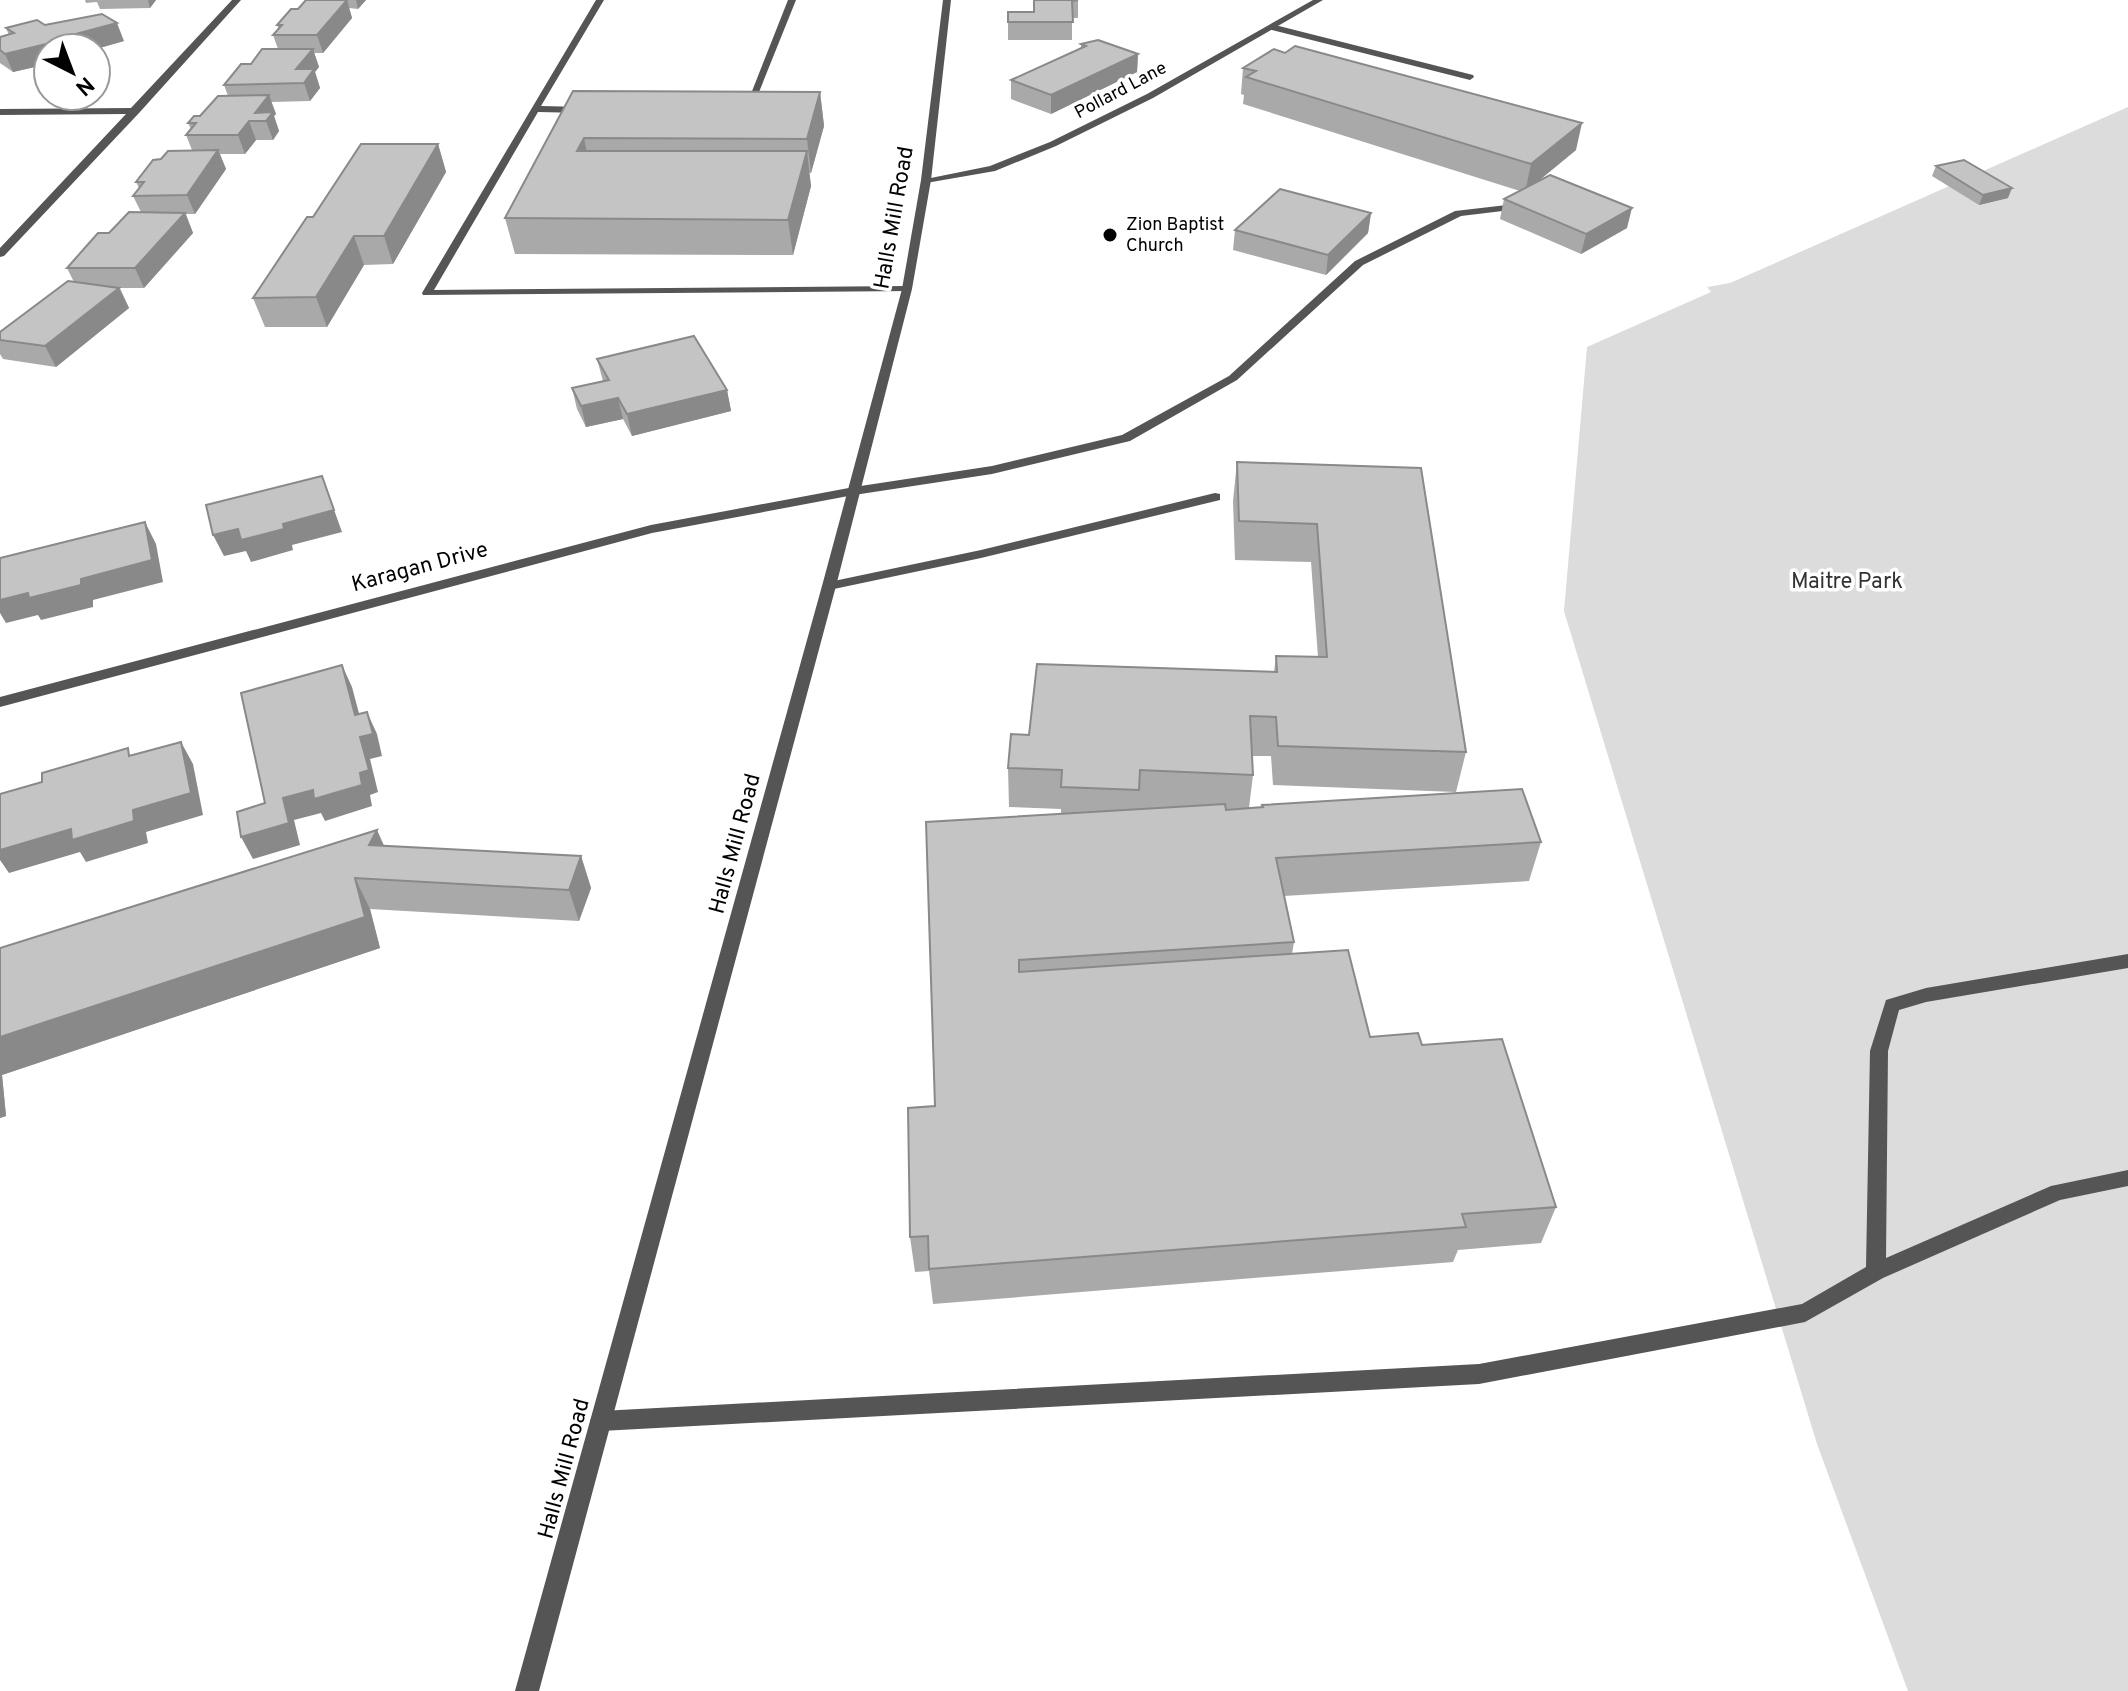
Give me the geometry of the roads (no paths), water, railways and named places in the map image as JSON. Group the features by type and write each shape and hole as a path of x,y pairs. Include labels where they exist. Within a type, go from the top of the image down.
{"street":[{"path":"0,254 237,0"},
{"path":"600,0 427,293 907,289"},
{"path":"732,112 747,112 792,0"},
{"name":"Halls Mill Road","path":"527,1691 829,586 907,289 926,180 947,0"},
{"name":"Pollard Lane","path":"926,180 992,169 1053,144 1150,96 1319,0"},
{"path":"1271,27 1470,77"},
{"path":"535,109 596,110"},
{"path":"0,112 136,111"},
{"name":"Karagan Drive","path":"0,702 651,529 854,491 992,470 1126,438 1233,378 1359,263 1459,213 1507,208"},
{"path":"829,586 981,554 1215,497"},
{"path":"1876,1272 1879,1051 1892,1005 1926,995 2128,961"},
{"path":"601,1421 1479,1374 1805,1313 1876,1272 2058,1192 2128,1178"}],"place":[{"name":"Zion Baptist Church","path":"1110,235"}],"park label":[{"name":"Maitre Park","path":"1847,582"}]}
